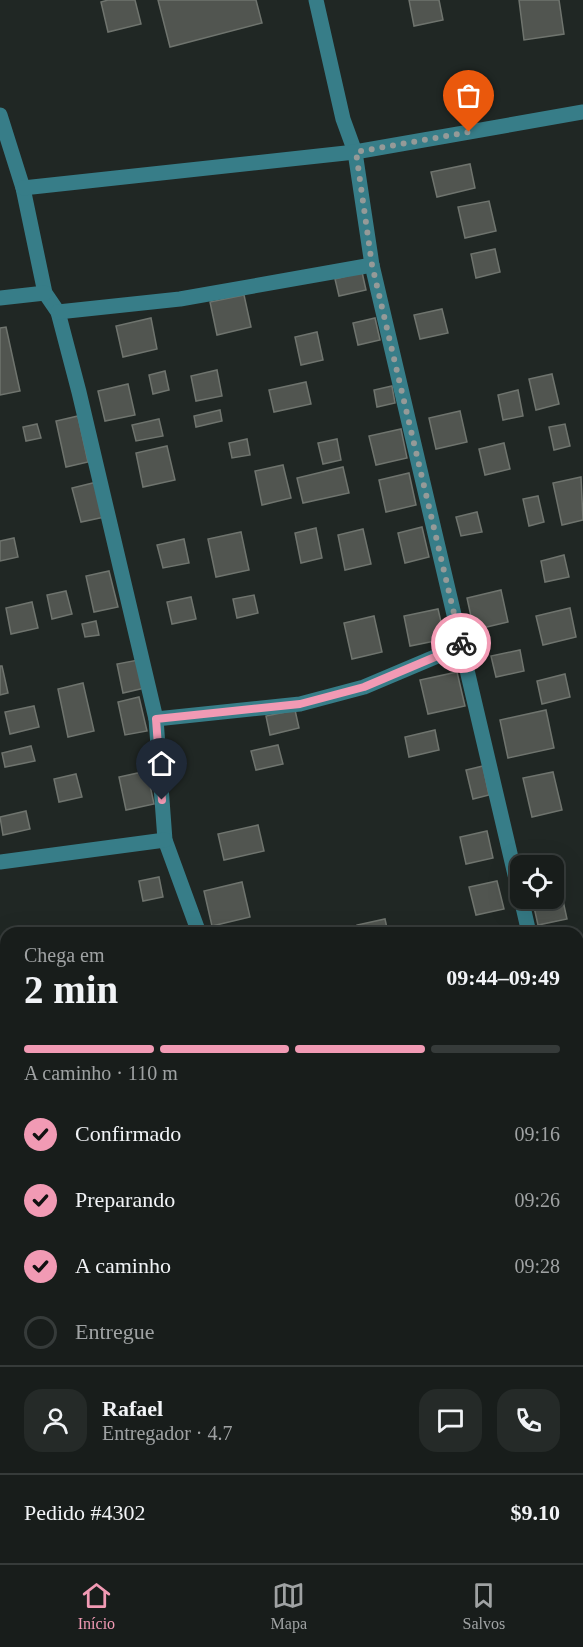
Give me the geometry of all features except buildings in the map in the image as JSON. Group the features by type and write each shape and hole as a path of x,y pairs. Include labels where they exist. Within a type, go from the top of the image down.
{"street":[{"path":"316,0 343,119 356,152 372,265 511,855"},
{"path":"23,188 356,152 583,112"},
{"path":"0,115 23,188 45,293 58,312 79,392 156,719 165,840 197,927"},
{"path":"58,312 180,299 372,265"},
{"path":"0,298 45,293"},
{"path":"156,719 300,704 364,687 461,646"},
{"path":"0,862 165,840"},
{"path":"524,909 528,927"}],"way so far":[{"path":"461,643 372,265 356,152 469,132"}],"route":[{"path":"162,800 156,719 300,704 364,687 461,646 461,643"}]}
